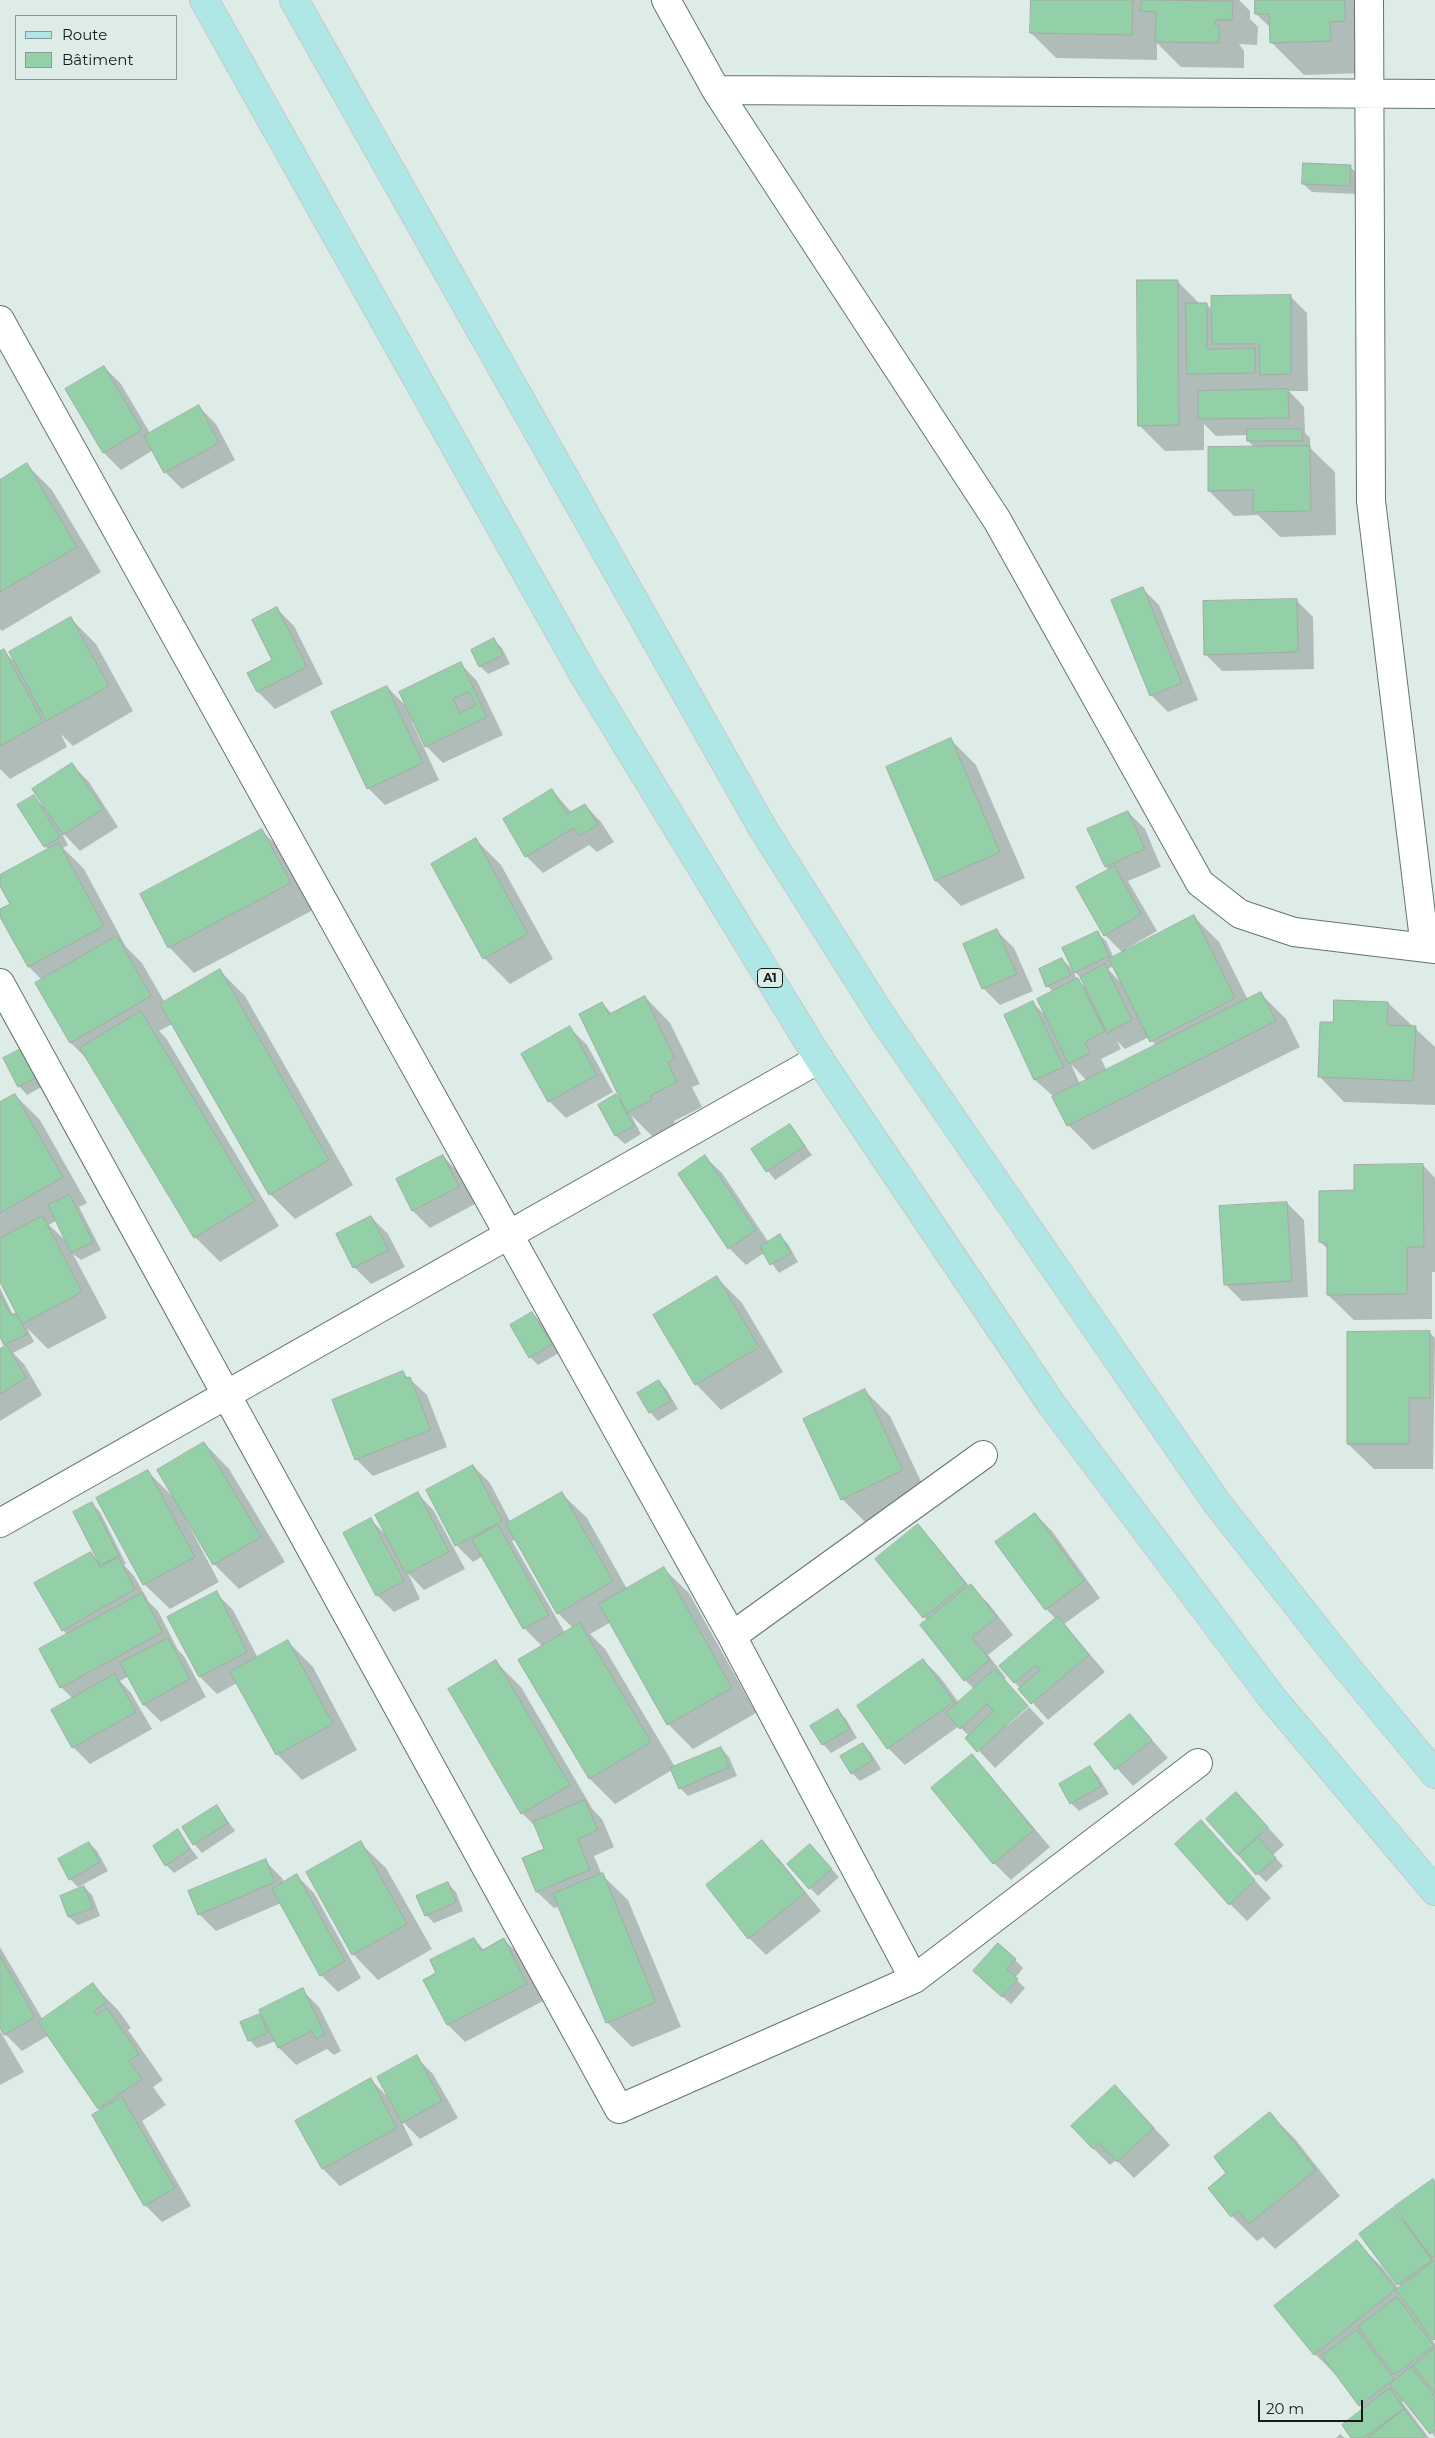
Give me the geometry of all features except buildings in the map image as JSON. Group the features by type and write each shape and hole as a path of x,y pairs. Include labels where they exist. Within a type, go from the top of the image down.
{"main road":[{"name":"A1","path":"204,0 584,675 819,1059 1052,1405 1273,1699 1435,1891"},
{"path":"294,0 762,827 884,1020 1218,1503 1334,1652 1435,1774"}],"street":[{"path":"666,0 716,90 998,520 1200,883 1240,914 1294,932 1430,948 1371,500 1369,0"},
{"path":"716,90 1435,94"},
{"path":"0,320 732,1636 914,1979"},
{"path":"0,983 619,2109 914,1979 1198,1763"},
{"path":"0,1523 819,1059"},
{"path":"732,1636 983,1455"}]}
